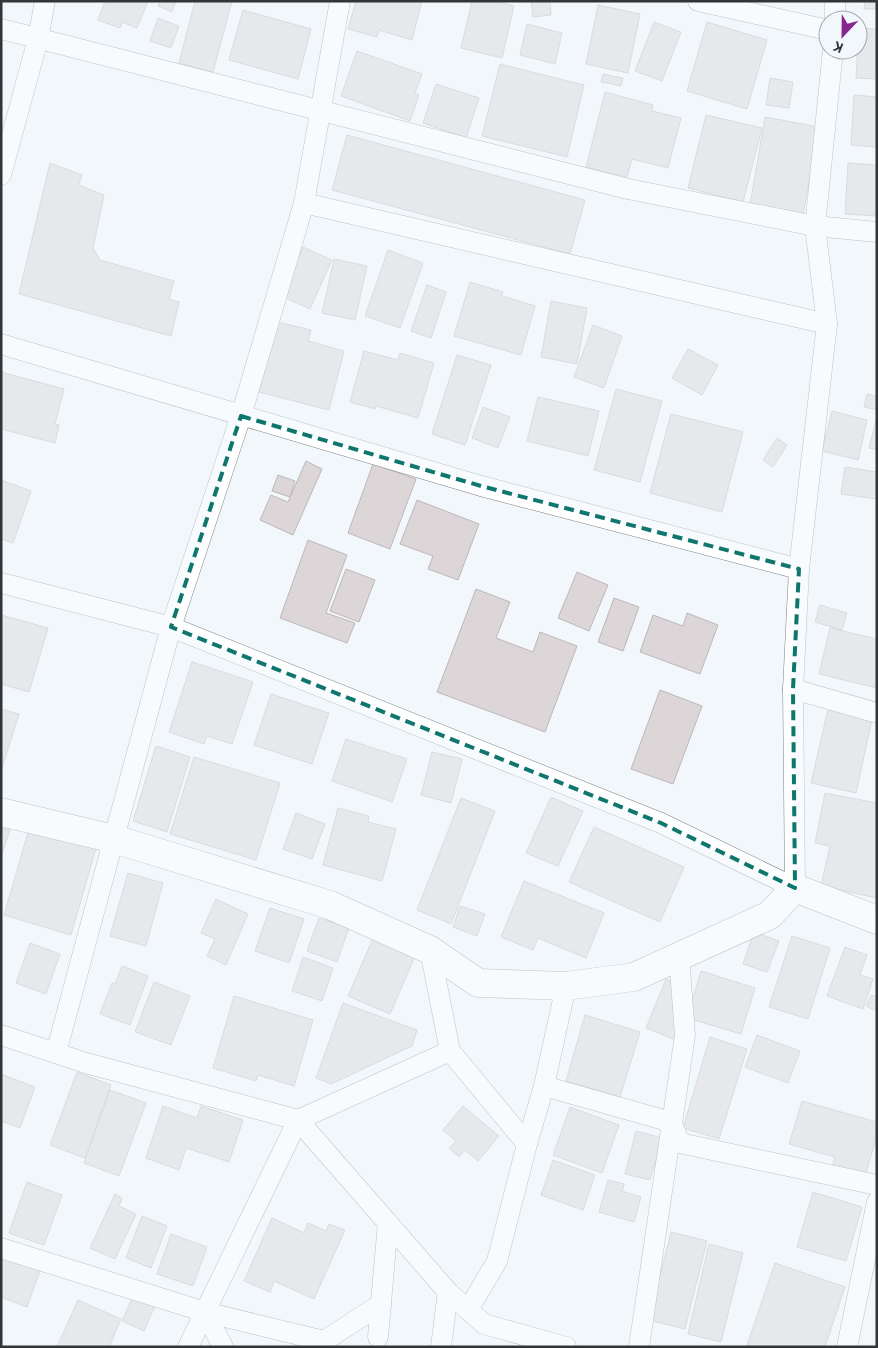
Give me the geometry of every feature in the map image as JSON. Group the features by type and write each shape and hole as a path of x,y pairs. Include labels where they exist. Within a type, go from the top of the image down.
{"street":[{"path":"1,175 6,140 38,38 45,1"},
{"path":"56,1053 171,627 241,416 304,203 340,1"},
{"path":"698,1 818,28"},
{"path":"1,29 628,189 815,226 877,232"},
{"path":"1,812 114,840 330,905 430,950 478,983 566,986 634,977 770,915 795,888 792,689 800,569 827,324 815,226 832,60"},
{"path":"304,203 827,324"},
{"path":"1,344 481,486 800,569"},
{"path":"1,584 171,627 662,823 795,888 877,920"},
{"path":"792,689 877,713"},
{"path":"430,950 450,1051 527,1144"},
{"path":"639,1347 684,1035 679,956"},
{"path":"468,1310 496,1261 544,1086 566,986"},
{"path":"1,1035 56,1053 298,1120 448,1292 484,1324 566,1347"},
{"path":"188,1347 298,1120 450,1051"},
{"path":"544,1086 671,1122"},
{"path":"671,1122 680,1143 877,1185"},
{"path":"847,1347 877,1202"},
{"path":"378,1338 388,1223"},
{"path":"1,1248 205,1312 324,1341 381,1304"},
{"path":"441,1347 448,1292"},
{"path":"205,1312 223,1347"}],"highlighted area":[{"path":"241,416 481,486 799,569 793,689 795,888 661,823 171,627"}],"building":[{"path":"105,1 148,1 137,28 122,22 120,28 98,20"},
{"path":"160,1 176,1 172,12 158,6"},
{"path":"195,1 232,1 213,72 179,63"},
{"path":"356,1 422,1 412,40 379,30 377,37 348,29"},
{"path":"472,1 496,1 514,6 502,58 461,48"},
{"path":"531,1 550,1 551,15 533,17"},
{"path":"865,1 877,1 877,9 864,9"},
{"path":"598,5 640,14 628,73 586,64"},
{"path":"243,10 311,29 298,79 229,60"},
{"path":"158,18 179,26 171,48 150,41"},
{"path":"654,22 681,32 662,81 635,71"},
{"path":"707,22 767,40 747,109 687,91"},
{"path":"527,24 562,33 555,64 520,55"},
{"path":"868,28 877,29 877,79 856,78 857,60 868,60"},
{"path":"357,51 422,74 415,93 419,95 410,121 341,96"},
{"path":"500,64 584,85 567,157 482,136"},
{"path":"603,74 623,78 621,86 601,82"},
{"path":"770,78 793,82 789,108 766,105"},
{"path":"436,84 479,98 466,138 423,123"},
{"path":"605,92 653,105 652,111 681,118 668,168 632,159 627,177 586,167"},
{"path":"854,95 877,97 877,147 851,145"},
{"path":"706,115 762,128 743,202 688,188"},
{"path":"765,117 819,127 803,214 750,205"},
{"path":"347,135 585,200 570,254 332,190"},
{"path":"50,163 82,175 79,185 104,195 93,248 100,260 174,281 169,299 179,302 171,336 19,294"},
{"path":"848,163 877,165 877,216 845,214"},
{"path":"303,247 332,260 310,309 281,296"},
{"path":"388,250 423,263 400,328 365,316"},
{"path":"334,259 367,266 355,320 322,313"},
{"path":"470,282 503,292 502,296 535,306 521,355 454,336"},
{"path":"427,285 446,292 431,338 411,331"},
{"path":"551,301 587,308 577,364 541,357"},
{"path":"278,322 311,330 308,341 344,351 329,410 259,392"},
{"path":"593,325 622,336 604,388 574,377"},
{"path":"688,349 718,365 702,395 672,378"},
{"path":"364,351 398,360 400,353 434,363 418,418 376,406 375,409 350,402"},
{"path":"457,355 491,365 465,445 432,434"},
{"path":"1,372 64,389 55,424 59,425 55,443 1,429"},
{"path":"616,389 662,401 640,482 594,470"},
{"path":"867,394 877,396 877,410 864,407"},
{"path":"538,397 599,411 588,456 527,441"},
{"path":"483,407 510,417 498,448 472,438"},
{"path":"832,411 867,420 858,460 822,451"},
{"path":"671,414 743,432 722,512 650,493"},
{"path":"877,421 877,450 869,448"},
{"path":"777,438 787,445 773,467 763,460"},
{"path":"306,461 322,469 293,535 260,520 271,495 288,502"},
{"path":"373,464 416,479 390,549 348,533"},
{"path":"845,467 877,472 877,499 841,494"},
{"path":"278,475 295,481 290,497 272,491"},
{"path":"1,480 31,491 13,543 1,539"},
{"path":"417,500 479,524 458,580 428,569 433,556 400,544"},
{"path":"308,540 347,555 326,613 355,623 347,643 280,618"},
{"path":"346,569 375,580 359,622 330,611"},
{"path":"577,572 608,585 589,631 558,618"},
{"path":"476,589 510,602 496,638 533,652 540,632 577,646 545,732 437,692"},
{"path":"614,598 639,607 623,651 598,642"},
{"path":"820,605 847,613 842,630 815,622"},
{"path":"687,613 718,625 700,674 640,652 653,615 683,626"},
{"path":"1,615 48,628 29,692 1,684"},
{"path":"830,628 877,639 877,688 819,674"},
{"path":"192,662 253,682 232,744 207,736 204,744 169,732"},
{"path":"660,690 702,706 673,784 631,769"},
{"path":"271,694 329,713 312,764 254,745"},
{"path":"829,705 873,715 856,793 811,783"},
{"path":"1,709 19,714 1,771"},
{"path":"346,739 407,759 392,802 332,781"},
{"path":"156,746 190,757 167,832 133,821"},
{"path":"432,752 462,759 451,803 421,795"},
{"path":"194,757 280,783 256,860 170,834"},
{"path":"825,793 877,803 877,898 821,886 830,846 815,843"},
{"path":"551,797 583,811 558,866 526,853"},
{"path":"461,798 495,811 451,924 417,910"},
{"path":"338,808 369,816 368,822 396,829 382,881 323,865"},
{"path":"296,813 325,824 312,859 283,849"},
{"path":"594,827 684,867 660,922 569,882"},
{"path":"1,828 10,830 1,857"},
{"path":"29,829 96,848 71,935 4,915"},
{"path":"128,873 163,883 146,946 110,936"},
{"path":"524,881 604,913 586,958 538,938 533,950 501,937"},
{"path":"216,899 248,914 226,965 207,956 215,939 201,933"},
{"path":"460,906 485,914 477,936 453,927"},
{"path":"270,908 304,919 289,963 255,951"},
{"path":"319,918 349,928 337,962 307,951"},
{"path":"754,932 779,941 767,972 743,964"},
{"path":"374,936 416,954 390,1014 348,996"},
{"path":"792,936 830,948 808,1019 769,1007"},
{"path":"30,943 60,954 46,994 16,983"},
{"path":"845,947 867,955 860,975 873,979 863,1009 827,996"},
{"path":"303,957 333,968 322,1001 292,991"},
{"path":"122,966 148,976 130,1025 100,1014 112,983 115,984"},
{"path":"701,971 755,988 741,1034 687,1018"},
{"path":"666,979 677,984 681,1021 673,1039 646,1028"},
{"path":"154,982 190,996 171,1045 135,1032"},
{"path":"871,995 877,997 877,1011 866,1006"},
{"path":"234,996 313,1020 294,1086 258,1075 256,1081 213,1068"},
{"path":"343,1003 417,1030 412,1046 331,1084 316,1078"},
{"path":"585,1015 640,1032 620,1097 566,1081"},
{"path":"757,1035 800,1051 788,1083 745,1067"},
{"path":"710,1037 747,1049 719,1139 683,1128"},
{"path":"77,1072 111,1085 85,1158 50,1145"},
{"path":"1,1074 35,1087 20,1128 1,1121"},
{"path":"110,1090 146,1103 119,1176 84,1163"},
{"path":"802,1101 877,1122 877,1136 864,1179 831,1170 835,1157 789,1144"},
{"path":"163,1106 197,1118 201,1106 243,1120 229,1162 186,1148 179,1170 146,1158"},
{"path":"463,1106 499,1136 478,1161 465,1150 459,1157 449,1148 456,1141 443,1130"},
{"path":"570,1107 619,1125 602,1173 553,1155"},
{"path":"636,1131 662,1138 650,1180 625,1174"},
{"path":"553,1160 595,1175 583,1210 541,1195"},
{"path":"608,1180 624,1184 622,1191 641,1197 634,1222 599,1212"},
{"path":"27,1182 62,1195 44,1245 9,1233"},
{"path":"813,1192 862,1207 846,1261 797,1247"},
{"path":"115,1194 122,1198 119,1206 136,1214 115,1259 90,1248"},
{"path":"142,1216 167,1226 151,1268 126,1258"},
{"path":"272,1218 304,1233 308,1223 326,1231 329,1224 345,1230 314,1299 274,1281 270,1292 244,1281"},
{"path":"671,1232 707,1241 685,1329 649,1320"},
{"path":"171,1234 207,1247 193,1286 157,1274"},
{"path":"709,1244 743,1253 721,1342 688,1334"},
{"path":"4,1254 41,1268 27,1307 1,1297 1,1263"},
{"path":"775,1263 845,1287 825,1347 754,1347 747,1345"},
{"path":"133,1296 155,1306 144,1331 122,1321"},
{"path":"78,1300 121,1319 109,1347 57,1347"}]}
